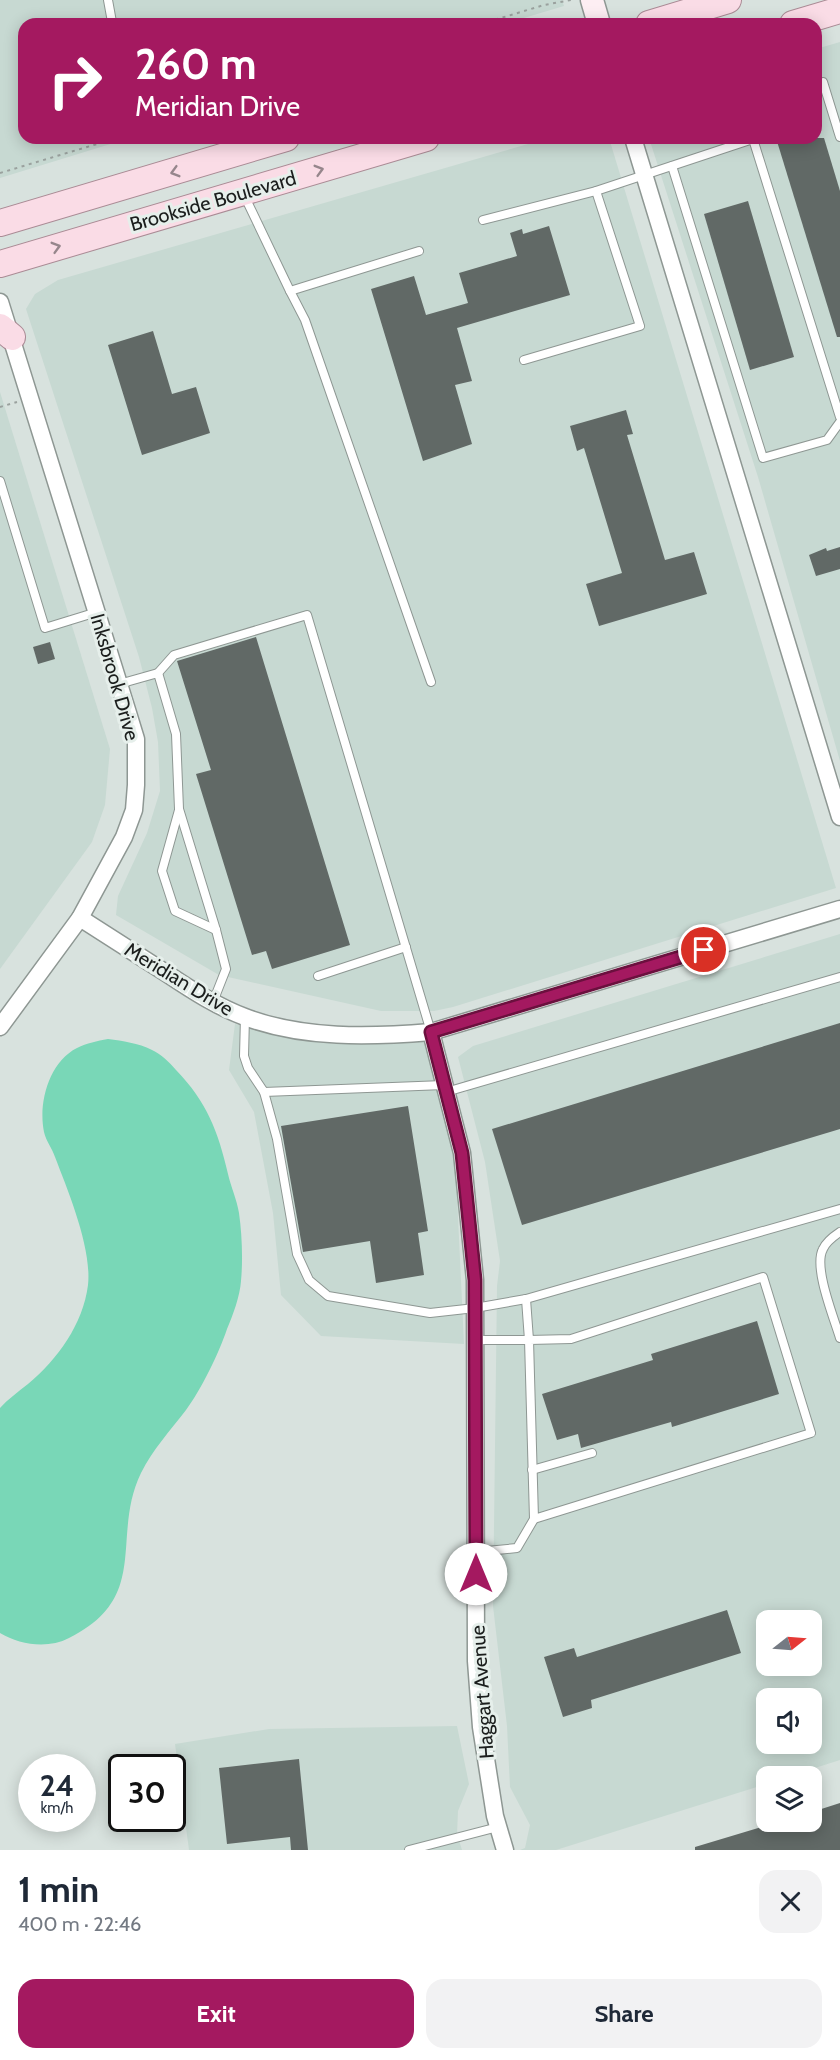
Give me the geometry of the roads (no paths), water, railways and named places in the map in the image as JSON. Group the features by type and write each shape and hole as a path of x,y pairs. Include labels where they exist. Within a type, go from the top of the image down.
{"main road":[{"path":"669,18 728,0"},
{"path":"813,18 840,10"},
{"name":"Brookside Boulevard","path":"0,223 267,144"},
{"name":"Brookside Boulevard","path":"0,264 406,144"},
{"path":"231,155 243,192"}],"street":[{"path":"592,0 597,18"},
{"path":"635,144 840,817"},
{"name":"Inksbrook Drive","path":"0,302 6,332 136,739 134,810 124,837 80,918 0,1027"},
{"name":"Meridian Drive","path":"80,918 213,1002 245,1017 287,1029 332,1035 394,1035 431,1032 840,909"},
{"name":"Haggart Avenue","path":"431,1032 462,1153 475,1280 476,1661 481,1727 498,1827 505,1850"}],"lane":[{"path":"108,0 111,18"},
{"path":"822,82 840,137"},
{"path":"483,220 596,191 739,144"},
{"path":"756,144 840,417"},
{"path":"672,166 763,458 827,440 840,422"},
{"path":"525,360 640,326 596,191"},
{"path":"243,192 305,320 431,682"},
{"path":"290,291 418,251"},
{"path":"0,481 45,628 97,612"},
{"path":"119,684 158,673 174,655 307,615 431,1032"},
{"path":"158,673 176,734 179,809 226,969 213,1002"},
{"path":"179,809 162,871 176,911 216,930"},
{"path":"318,976 406,947"},
{"path":"264,1092 445,1088 840,977"},
{"path":"245,1017 244,1056 248,1068 264,1092 277,1139 297,1254 309,1280 328,1296 430,1313 475,1308 526,1299 840,1209"},
{"path":"840,1232 822,1249 820,1260 822,1279 840,1338"},
{"path":"475,1340 571,1339 763,1277 811,1434 534,1519"},
{"path":"476,1552 517,1548 534,1519 526,1299"},
{"path":"532,1470 592,1453"},
{"path":"409,1850 498,1827"}]}
